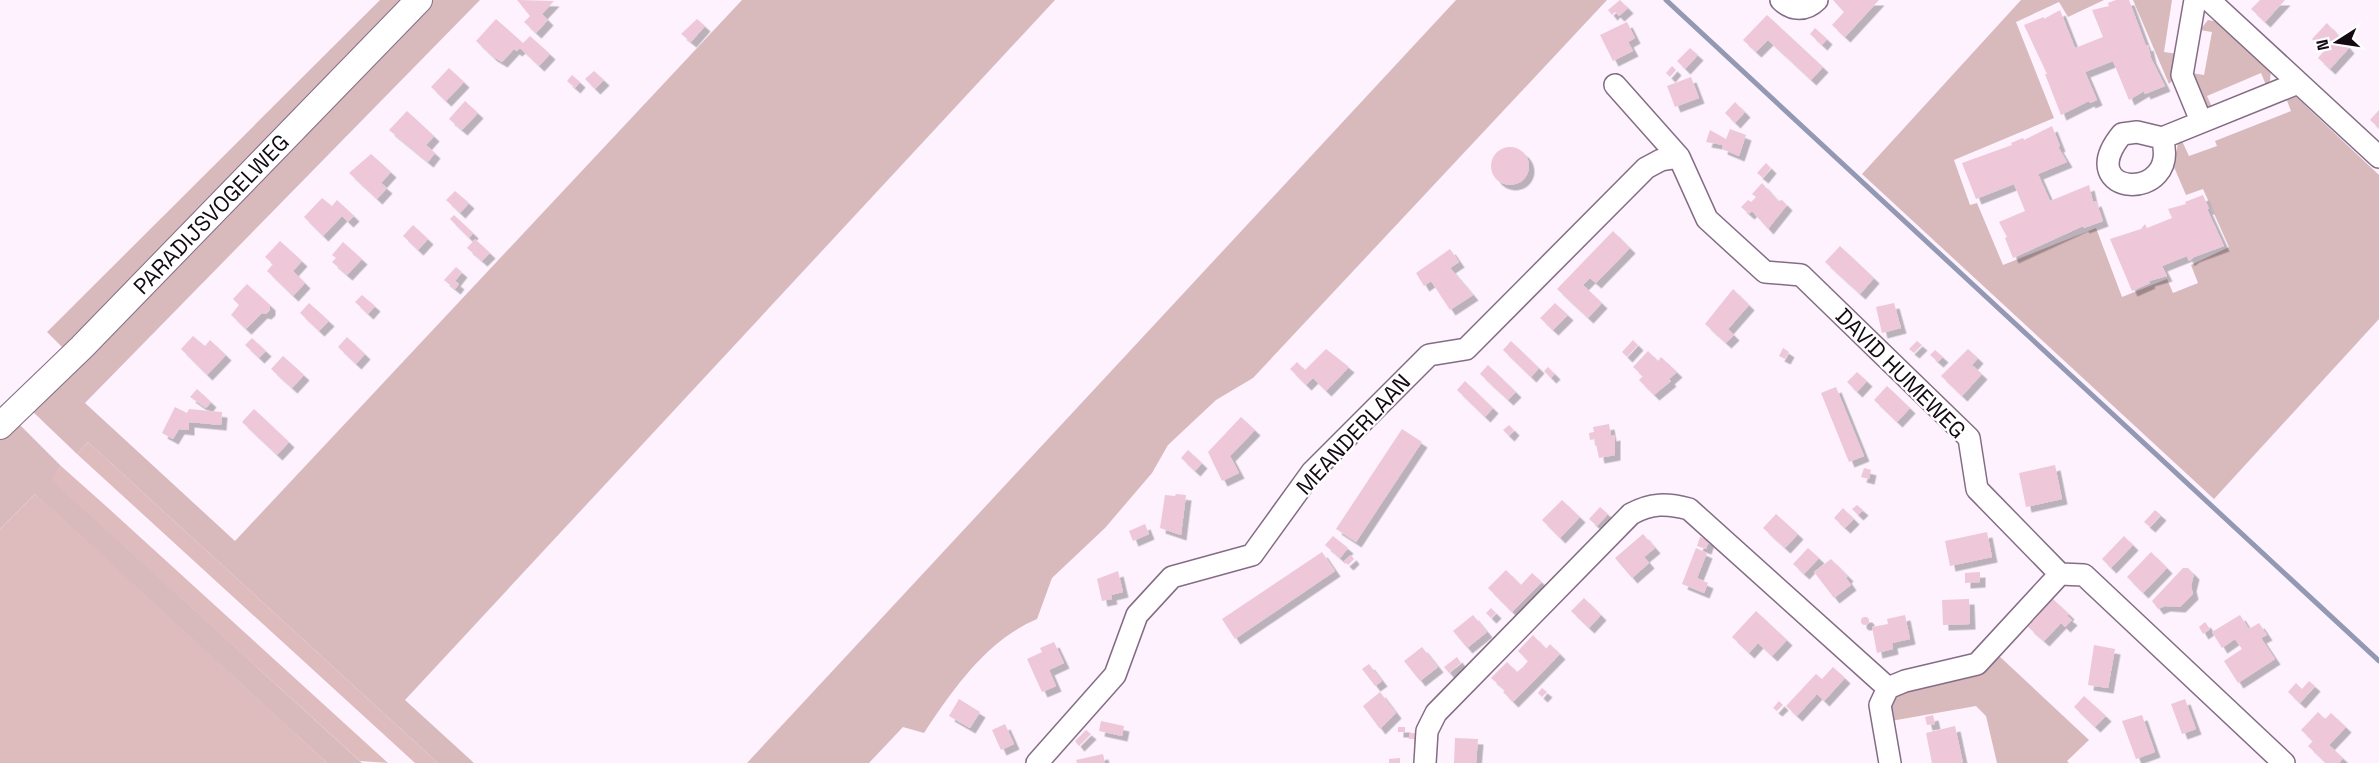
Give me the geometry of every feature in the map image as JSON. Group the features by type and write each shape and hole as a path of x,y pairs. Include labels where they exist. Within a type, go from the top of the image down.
{"street":[{"name":"PARADIJSVOGELWEG","path":"0,426 82,347 419,0"},
{"path":"1781,0 1796,8 1809,6 1817,0"},
{"path":"2195,0 2182,75 2201,121"},
{"path":"2209,0 2379,157"},
{"path":"2162,138 2298,82"},
{"name":"DAVID HUMEWEG","path":"1615,85 1679,157 1707,219 1765,272 1801,275 1970,438 1977,489 2060,574"},
{"name":"MEANDERLAAN","path":"1037,763 1115,675 1137,615 1172,578 1252,555 1312,472 1429,355 1466,349 1646,168 1661,160 1679,157"},
{"path":"1425,763 1427,731 1436,713 1631,514 1646,506 1668,504 1689,509 1888,688"},
{"path":"1890,763 1880,705 1888,688 1905,681 1977,664 2060,574 2085,575 2284,763"}],"shaded area":[{"path":"380,0 411,0 69,354 47,332"},
{"path":"429,0 480,0 85,403 235,541 742,0 1055,0 405,700 474,763 438,763 88,442 77,454 31,410"},
{"path":"1456,0 1607,0 1253,378 1216,400 1168,445 1152,473 1105,528 1052,578 1037,619 1002,639 973,667 924,733 903,727 869,763 747,763"},
{"path":"2021,0 2104,0 2068,17 2059,2 2016,22 2054,118 1954,160 1970,205 1977,203 2003,265 2096,228 2122,297 2167,279 2173,293 2198,283 2191,265 2229,247 2203,189 2186,195 2174,167 2178,142 2182,141 2189,156 2217,146 2215,141 2291,111 2286,98 2294,95 2379,175 2379,319 2214,499 1862,174"},
{"path":"2133,0 2172,0 2164,52 2178,54 2173,80 2169,84"},
{"path":"2208,20 2219,22 2271,69 2270,81 2266,85 2261,73 2207,96 2212,107 2204,105 2192,73 2204,75 2212,32 2200,30"},
{"path":"18,423 61,466 52,480 362,763 327,763 35,494 0,529 0,440"},
{"path":"88,442 438,763 415,763 77,454"},
{"path":"61,466 388,763 360,761 51,480"},
{"path":"35,494 327,763 0,763 0,529"},
{"path":"1997,654 2089,740 2067,761 2069,763 1997,763 1986,716 1976,706 1891,721 1891,700 1896,692"}],"building":[{"path":"517,0 554,1 542,14 548,20 536,33 524,22 530,16"},
{"path":"1620,0 1628,8 1619,16 1615,12 1612,15 1608,10"},
{"path":"1833,0 1879,0 1845,37 1832,25 1844,12"},
{"path":"2116,0 2129,0 2146,46 2148,45 2151,58 2165,86 2145,94 2144,91 2129,100 2113,61 2085,72 2097,100 2090,103 2089,101 2061,115 2045,74 2047,74 2024,25 2044,17 2044,19 2060,10 2075,48 2103,37 2092,10 2109,6 2108,3"},
{"path":"2260,0 2285,0 2265,22 2251,9"},
{"path":"1767,15 1823,67 1811,80 1768,40 1756,52 1743,40"},
{"path":"496,19 523,43 530,36 550,54 539,66 520,48 517,51 514,49 502,62 492,56 476,41"},
{"path":"697,19 705,26 691,42 681,34"},
{"path":"1627,22 1635,38 1628,42 1633,51 1613,61 1600,35"},
{"path":"2327,23 2349,48 2330,69 2318,58 2324,51 2312,39"},
{"path":"1815,28 1827,39 1822,45 1810,34"},
{"path":"1690,48 1698,55 1685,69 1677,61"},
{"path":"1672,66 1676,70 1670,77 1666,73"},
{"path":"449,68 464,82 446,101 431,87"},
{"path":"594,71 604,80 595,89 585,79"},
{"path":"572,75 580,82 575,88 567,81"},
{"path":"1691,77 1699,98 1675,107 1667,86"},
{"path":"465,101 478,113 462,130 449,119"},
{"path":"1735,102 1745,112 1735,123 1725,113"},
{"path":"2379,110 2379,128 2370,120"},
{"path":"407,111 434,136 426,145 435,153 428,162 389,130"},
{"path":"2052,126 2060,146 2058,147 2067,162 2038,174 2050,201 2089,185 2093,202 2096,201 2103,221 2084,228 2083,226 2013,258 2005,238 2007,237 1999,222 2025,211 2014,184 1976,199 1962,163 2012,145 2011,143 2023,138 2024,140"},
{"path":"1730,129 1746,135 1739,156 1722,149 1723,145 1706,142 1710,130 1726,139"},
{"path":"1510,147 1524,152 1529,166 1524,180 1510,185 1496,180 1491,166 1496,152"},
{"path":"371,154 391,172 381,183 387,188 377,199 349,173"},
{"path":"1766,163 1771,168 1763,178 1757,173"},
{"path":"1762,183 1778,201 1782,200 1787,205 1768,229 1752,211 1749,214 1741,207 1748,200 1751,202 1756,197 1752,194"},
{"path":"455,191 469,203 460,213 446,200"},
{"path":"2203,195 2224,246 2189,261 2187,256 2162,266 2167,276 2149,281 2150,283 2132,291 2110,239 2141,229 2145,224 2147,228 2172,218 2168,209 2186,204 2185,202"},
{"path":"322,198 332,206 337,200 354,216 348,222 342,216 323,236 304,217"},
{"path":"454,215 473,233 469,238 450,219"},
{"path":"413,225 428,239 418,250 403,236"},
{"path":"1613,231 1630,248 1596,283 1590,278 1583,285 1602,303 1588,318 1557,289"},
{"path":"475,239 490,253 482,261 467,248"},
{"path":"280,241 302,261 293,271 305,283 293,296 267,271 273,264 265,257"},
{"path":"343,242 362,259 347,275 332,262 336,258 332,255"},
{"path":"1840,246 1874,278 1860,294 1825,262"},
{"path":"1450,249 1459,262 1450,268 1473,295 1450,310 1431,281 1424,286 1416,273"},
{"path":"456,267 462,272 455,281 459,284 455,289 444,280"},
{"path":"247,284 270,305 270,310 266,314 262,313 246,329 231,315 239,305 233,299"},
{"path":"1733,289 1749,305 1728,329 1734,335 1726,343 1705,324"},
{"path":"362,295 375,306 368,314 355,302"},
{"path":"309,303 329,321 319,331 300,313"},
{"path":"1555,303 1568,315 1553,330 1540,318"},
{"path":"1894,303 1901,328 1882,333 1876,307"},
{"path":"193,336 205,346 210,340 226,355 207,375 181,349"},
{"path":"347,337 365,354 356,364 338,347"},
{"path":"252,338 266,351 259,358 245,345"},
{"path":"1633,340 1638,345 1627,357 1622,352"},
{"path":"1511,341 1539,368 1531,377 1503,350"},
{"path":"1917,341 1922,345 1914,353 1909,349"},
{"path":"1783,348 1789,352 1785,359 1779,356"},
{"path":"1326,349 1349,367 1326,391 1313,378 1306,385 1290,369 1297,362 1305,370"},
{"path":"1968,349 1978,358 1972,365 1982,374 1962,396 1941,376"},
{"path":"1935,350 1943,357 1938,362 1930,355"},
{"path":"1648,351 1658,361 1661,357 1677,372 1669,379 1671,381 1654,395 1639,380 1643,376 1633,367"},
{"path":"283,356 304,375 292,388 271,369"},
{"path":"1488,365 1516,392 1508,400 1480,374"},
{"path":"1548,367 1555,374 1551,378 1544,371"},
{"path":"1857,372 1867,381 1857,392 1847,382"},
{"path":"1465,381 1493,408 1485,417 1457,390"},
{"path":"1887,386 1910,408 1897,422 1874,400"},
{"path":"1836,387 1864,456 1849,462 1821,393"},
{"path":"197,389 211,402 206,408 190,397"},
{"path":"175,407 187,413 189,409 222,412 221,425 189,422 189,430 179,429 173,439 162,433"},
{"path":"254,409 289,442 277,455 242,422"},
{"path":"1241,417 1255,430 1230,456 1239,473 1222,481 1208,452"},
{"path":"1609,424 1611,436 1615,435 1615,455 1599,458 1595,439 1590,440 1589,433 1594,432 1593,427"},
{"path":"1509,425 1514,430 1509,436 1503,430"},
{"path":"1402,429 1422,442 1356,542 1336,529"},
{"path":"1188,450 1202,463 1195,471 1181,458"},
{"path":"2055,465 2062,499 2026,507 2019,473"},
{"path":"1864,468 1871,470 1869,479 1861,477"},
{"path":"1176,494 1186,495 1181,535 1160,528 1165,495 1175,496"},
{"path":"1562,500 1580,517 1560,538 1542,520"},
{"path":"1857,505 1863,510 1858,515 1852,509"},
{"path":"1600,507 1608,514 1597,526 1589,519"},
{"path":"1843,508 1854,519 1845,528 1834,518"},
{"path":"2155,510 2161,515 2150,527 2144,522"},
{"path":"1776,514 1798,534 1785,548 1763,528"},
{"path":"1145,524 1149,534 1133,541 1129,531"},
{"path":"1987,532 1992,557 1950,566 1945,541"},
{"path":"1643,534 1655,548 1644,557 1649,563 1632,578 1615,558"},
{"path":"1333,536 1348,548 1340,558 1325,545"},
{"path":"2124,536 2133,545 2111,568 2102,559"},
{"path":"1700,537 1709,540 1706,549 1697,546"},
{"path":"1696,548 1707,553 1697,578 1708,583 1704,593 1682,584"},
{"path":"1808,548 1819,558 1804,574 1793,564"},
{"path":"1322,552 1335,571 1235,639 1222,619"},
{"path":"2151,552 2167,568 2143,593 2127,577"},
{"path":"1351,555 1354,559 1348,565 1344,561"},
{"path":"1831,559 1848,576 1846,578 1851,585 1834,598 1814,572"},
{"path":"2183,568 2188,568 2194,574 2191,586 2193,594 2180,607 2165,606 2158,609 2152,601"},
{"path":"1506,570 1521,585 1532,573 1542,582 1512,612 1488,588"},
{"path":"1118,571 1123,592 1111,595 1112,599 1102,601 1097,579"},
{"path":"1980,572 1980,582 1965,583 1965,573"},
{"path":"1584,598 1601,615 1589,628 1571,611"},
{"path":"1969,599 1970,624 1943,625 1942,600"},
{"path":"2053,599 2069,614 2067,616 2072,620 2065,627 2061,623 2044,641 2028,627"},
{"path":"1491,608 1496,613 1491,618 1486,613"},
{"path":"1756,611 1787,640 1772,656 1758,643 1749,653 1732,637"},
{"path":"1473,615 1487,632 1467,648 1453,631"},
{"path":"1905,615 1910,639 1892,643 1893,649 1877,653 1872,627 1888,624 1887,619"},
{"path":"2240,615 2249,629 2259,623 2267,635 2261,638 2275,659 2238,683 2224,661 2242,649 2235,639 2222,648 2212,632"},
{"path":"1865,617 1869,621 1865,625 1861,621"},
{"path":"2205,622 2210,629 2203,634 2199,627"},
{"path":"1533,635 1546,649 1550,644 1560,654 1513,702 1503,692 1505,690 1491,678 1507,662 1517,672 1523,667 1528,661 1518,651"},
{"path":"1054,642 1064,663 1049,670 1056,686 1042,692 1027,659 1042,652 1040,648"},
{"path":"2094,645 2115,649 2108,688 2088,685"},
{"path":"1422,647 1438,667 1420,681 1404,661"},
{"path":"1457,657 1461,663 1449,673 1444,667"},
{"path":"1369,664 1382,681 1375,686 1362,669"},
{"path":"1833,667 1845,678 1824,701 1817,694 1797,716 1786,706 1816,674 1822,679"},
{"path":"2309,681 2315,686 2300,703 2288,692 2296,683 2302,689"},
{"path":"1542,688 1547,692 1542,697 1538,693"},
{"path":"1380,692 1396,713 1380,729 1363,706"},
{"path":"2084,696 2106,716 2095,727 2074,707"},
{"path":"959,699 980,712 970,728 949,716"},
{"path":"2185,699 2196,729 2182,734 2171,704"},
{"path":"1779,701 1783,705 1777,711 1773,708"},
{"path":"2318,712 2325,719 2331,713 2346,727 2329,745 2343,758 2339,763 2326,763 2308,746 2313,741 2301,730"},
{"path":"1933,715 1935,724 1927,725 1925,717"},
{"path":"2142,715 2155,752 2136,759 2122,721"},
{"path":"1101,721 1124,726 1122,736 1099,731"},
{"path":"1005,724 1014,744 1001,750 992,730"},
{"path":"1955,726 1963,763 1932,763 1926,733"},
{"path":"1398,727 1405,727 1405,732 1398,732"},
{"path":"1086,730 1091,734 1079,746 1075,741"},
{"path":"1409,733 1417,733 1417,739 1409,739"},
{"path":"1455,738 1478,739 1476,763 1454,763"},
{"path":"1103,754 1105,763 1077,763 1076,760"},
{"path":"1400,758 1400,763 1389,763 1389,759"}],"waterway":[{"path":"1666,0 2379,661"}]}
